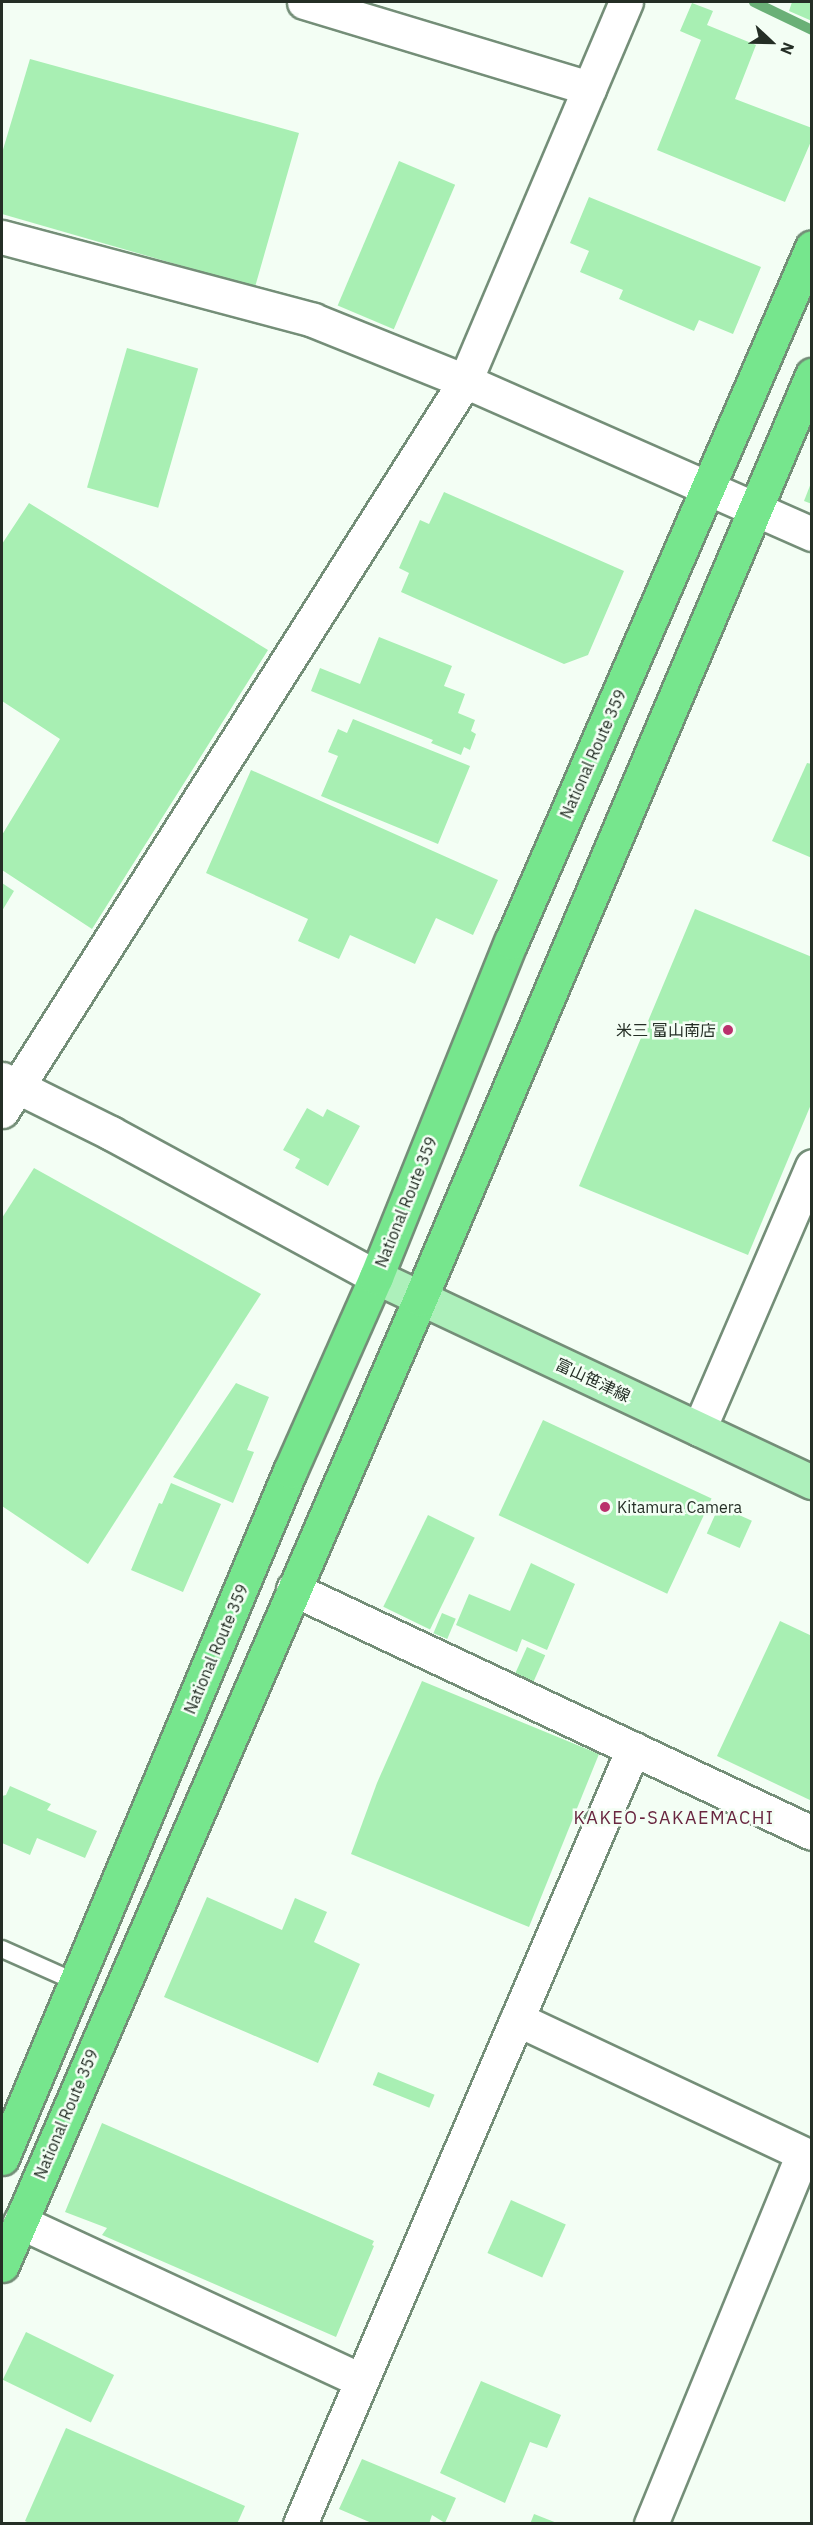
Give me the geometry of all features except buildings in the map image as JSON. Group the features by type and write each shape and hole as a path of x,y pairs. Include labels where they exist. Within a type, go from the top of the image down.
{"highway":[{"name":"National Route 359","path":"2,2157 290,1471 376,1277 511,942 812,247"},
{"name":"National Route 359","path":"2,2265 420,1299 812,375"}],"main road":[{"name":"富山笹津線","path":"376,1277 812,1482"}],"street":[{"path":"304,2 589,88"},
{"path":"376,1277 111,1133 7,1092 465,381 626,2"},
{"path":"2,237 313,320 465,381 812,534"},
{"path":"699,1429 812,1166"},
{"path":"293,1588 812,1833"},
{"path":"307,2522 362,2380 633,1749"},
{"path":"516,2019 807,2156 651,2523"},
{"path":"20,2222 362,2380"}],"lane":[{"path":"2,1949 75,1982"}],"waterway":[{"path":"754,2 812,30"}],"place":[{"name":"米三 富山南店","path":"728,1030"},
{"name":"Kitamura Camera","path":"605,1507"}],"district":[{"name":"KAKEO-SAKAEMACHI","path":"674,1818"}]}
